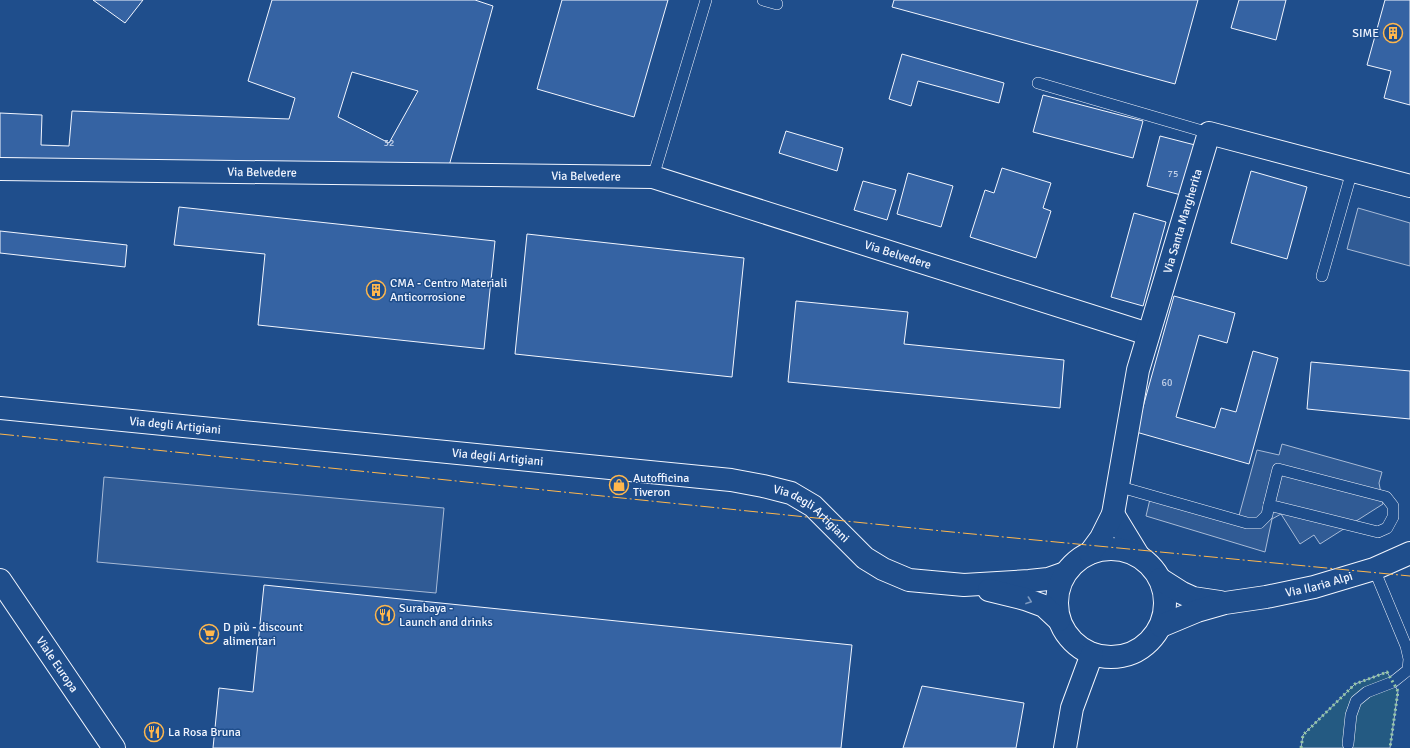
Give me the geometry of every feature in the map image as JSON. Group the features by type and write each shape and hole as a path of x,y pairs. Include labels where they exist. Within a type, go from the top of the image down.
{"street":[{"path":"1209,132 1410,186"},
{"name":"Via Santa Margherita","path":"1090,553 1101,538 1113,514 1138,370 1209,132"},
{"name":"Via Belvedere","path":"0,169 653,177 1148,334"},
{"name":"Via degli Artigiani","path":"0,408 731,480 791,493 813,506 865,558 883,569 909,580 964,584 1029,582 1048,579 1065,573"},
{"path":"1113,514 1138,555 1150,566 1160,579 1165,594 1165,610 1161,626 1152,640 1139,650 1124,656 1108,658 1092,654 1078,647 1066,635 1059,620 1056,604 1058,588 1065,573 1076,561 1090,553 1106,549 1122,550 1138,555"},
{"name":"Via Ilaria Alpi","path":"1161,626 1197,611 1225,603 1266,597 1314,587 1374,568 1410,552"},
{"name":"Via Ilaria Alpi","path":"1160,579 1193,598 1225,603"},
{"name":"Viale Europa","path":"0,580 114,748"},
{"name":"Via degli Artigiani","path":"964,584 1026,599 1044,606 1059,620"},
{"path":"1065,748 1072,708 1092,654"}],"lane":[{"path":"653,177 706,0"},
{"path":"763,0 777,4"},
{"path":"1038,83 1209,132"},
{"path":"1322,276 1352,171"},
{"path":"1117,486 1247,523 1259,523 1267,515 1269,505 1278,469 1386,497 1393,506 1393,516 1387,528 1378,532 1269,505"},
{"path":"1348,744 1351,715 1356,701 1367,692 1393,682 1408,670 1408,645 1374,568"}],"shaded area":[{"path":"1358,208 1410,223 1410,266 1347,249"},
{"path":"1282,444 1382,472 1379,483 1383,504 1320,544 1314,535 1300,544 1281,514 1272,519 1265,552 1146,516 1150,499 1237,523 1257,450 1279,455"},
{"path":"104,477 444,508 436,593 97,562"},
{"path":"1387,672 1398,691 1390,748 1301,748 1303,735 1355,684"}],"building":[{"path":"93,0 143,0 125,23"},
{"path":"272,0 475,0 493,6 449,166 0,158 0,113 42,115 41,145 69,146 72,111 289,119 295,98 248,81","holes":["352,72 418,91 389,143 338,117"]},
{"path":"562,0 668,0 634,117 537,89"},
{"path":"894,0 1198,0 1175,84 892,7"},
{"path":"1239,0 1286,0 1276,40 1231,28"},
{"name":"SIME","path":"1385,0 1410,0 1410,105 1384,98 1391,71 1367,65"},
{"path":"902,54 1004,83 999,103 918,81 911,106 889,99"},
{"path":"1043,95 1143,121 1133,158 1033,132"},
{"path":"786,131 843,148 837,171 779,153"},
{"path":"1160,136 1195,145 1181,195 1147,186"},
{"path":"1002,168 1051,183 1043,208 1051,211 1036,258 970,237 985,190 994,193"},
{"path":"1251,171 1307,187 1287,259 1231,243"},
{"path":"908,173 953,186 941,227 897,214"},
{"path":"863,181 896,190 887,220 854,210"},
{"name":"CMA - Centro Materiali Anticorrosione","path":"179,207 495,241 484,349 258,325 265,254 174,245"},
{"path":"1134,213 1166,222 1143,306 1111,297"},
{"path":"0,231 127,245 125,267 0,253"},
{"path":"527,234 744,258 732,377 515,354"},
{"path":"1174,296 1235,313 1227,343 1199,335 1176,417 1215,428 1221,408 1236,412 1253,351 1278,358 1249,464 1136,432"},
{"path":"796,301 908,312 904,344 1064,360 1060,408 788,382"},
{"path":"1311,362 1410,371 1410,419 1307,409"},
{"path":"264,585 852,645 841,748 213,748 219,688 253,692"},
{"path":"922,686 1024,703 1016,748 903,748"}],"hedge":[{"path":"1301,748 1303,735 1355,684 1387,672 1398,691 1390,748"}],"power":[{"path":"0,434 952,532 1410,576"}],"place":[{"name":"SIME","path":"1393,33"},
{"name":"CMA - Centro Materiali Anticorrosione","path":"376,290"},
{"name":"Autofficina Tiveron","path":"619,485"},
{"name":"Surabaya - Launch and drinks","path":"385,615"},
{"name":"D più - discount alimentari","path":"209,634"},
{"name":"La Rosa Bruna","path":"154,732"}]}
